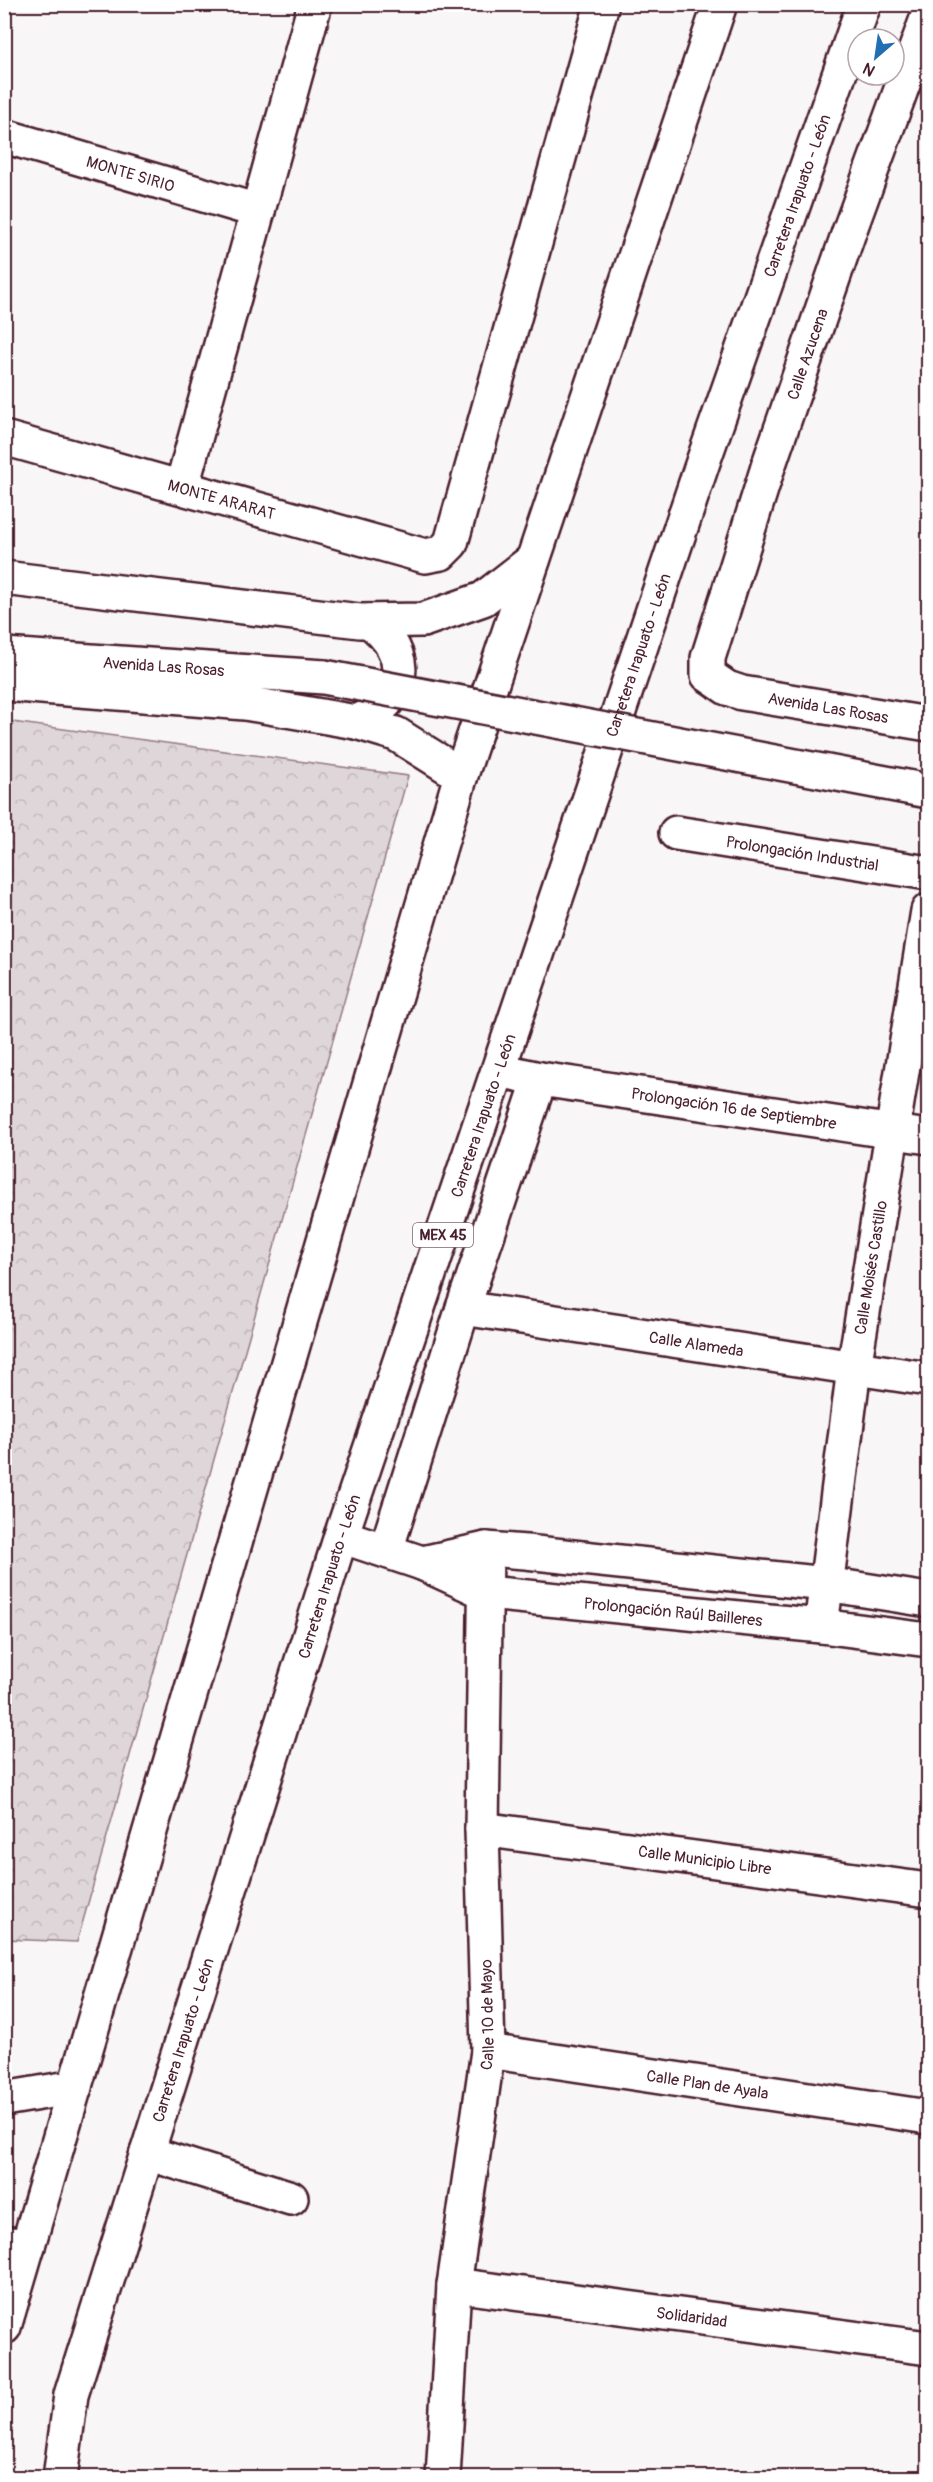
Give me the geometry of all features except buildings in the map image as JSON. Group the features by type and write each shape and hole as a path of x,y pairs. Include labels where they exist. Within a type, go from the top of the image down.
{"main road":[{"path":"182,486 315,4"},
{"name":"MONTE ARARAT","path":"4,438 182,486 425,556 441,553 451,543 602,4"},
{"path":"4,2327 16,2245 75,2087 461,775 720,4"},
{"name":"Carretera Irapuato - León","path":"60,2478 71,2395 341,1536 703,462 864,4"},
{"path":"874,27 883,4"},
{"name":"Calle Azucena","path":"728,688 708,675 708,658 768,467 849,232 928,16"},
{"path":"703,462 851,87"},
{"name":"MONTE SIRIO","path":"4,136 258,211"},
{"path":"4,578 369,621 423,620 483,599 533,560"},
{"path":"356,722 372,716 384,706 394,692 398,676 397,659 392,644 382,630 369,621"},
{"name":"Avenida Las Rosas","path":"4,655 324,677 928,791"},
{"path":"4,684 245,703 356,722 396,734 461,775"},
{"name":"Avenida Las Rosas","path":"728,688 742,693 928,723"},
{"name":"Prolongación Industrial","path":"676,833 928,873"},
{"name":"Calle Moisés Castillo","path":"821,1626 854,1368 928,911"},
{"name":"Prolongación 16 de Septiembre","path":"499,1070 540,1079 928,1137"},
{"path":"386,1550 462,1308 540,1079"},
{"name":"Calle Alameda","path":"462,1308 928,1379"},
{"name":"Prolongación Raúl Bailleres","path":"341,1536 422,1563 487,1593 821,1626 928,1640"},
{"path":"422,1563 486,1549 826,1584 928,1600"},
{"name":"Calle 10 de Mayo","path":"443,2478 454,2284 488,2051 482,1829 486,1549"},
{"name":"Calle Municipio Libre","path":"482,1829 928,1890"},
{"name":"Calle Plan de Ayala","path":"488,2051 928,2117"},
{"path":"4,2099 75,2087"},
{"path":"147,2153 291,2198"},
{"name":"Solidaridad","path":"454,2284 928,2348"}],"green space":[{"path":"5,721 408,776 77,1942 5,1939"}]}
